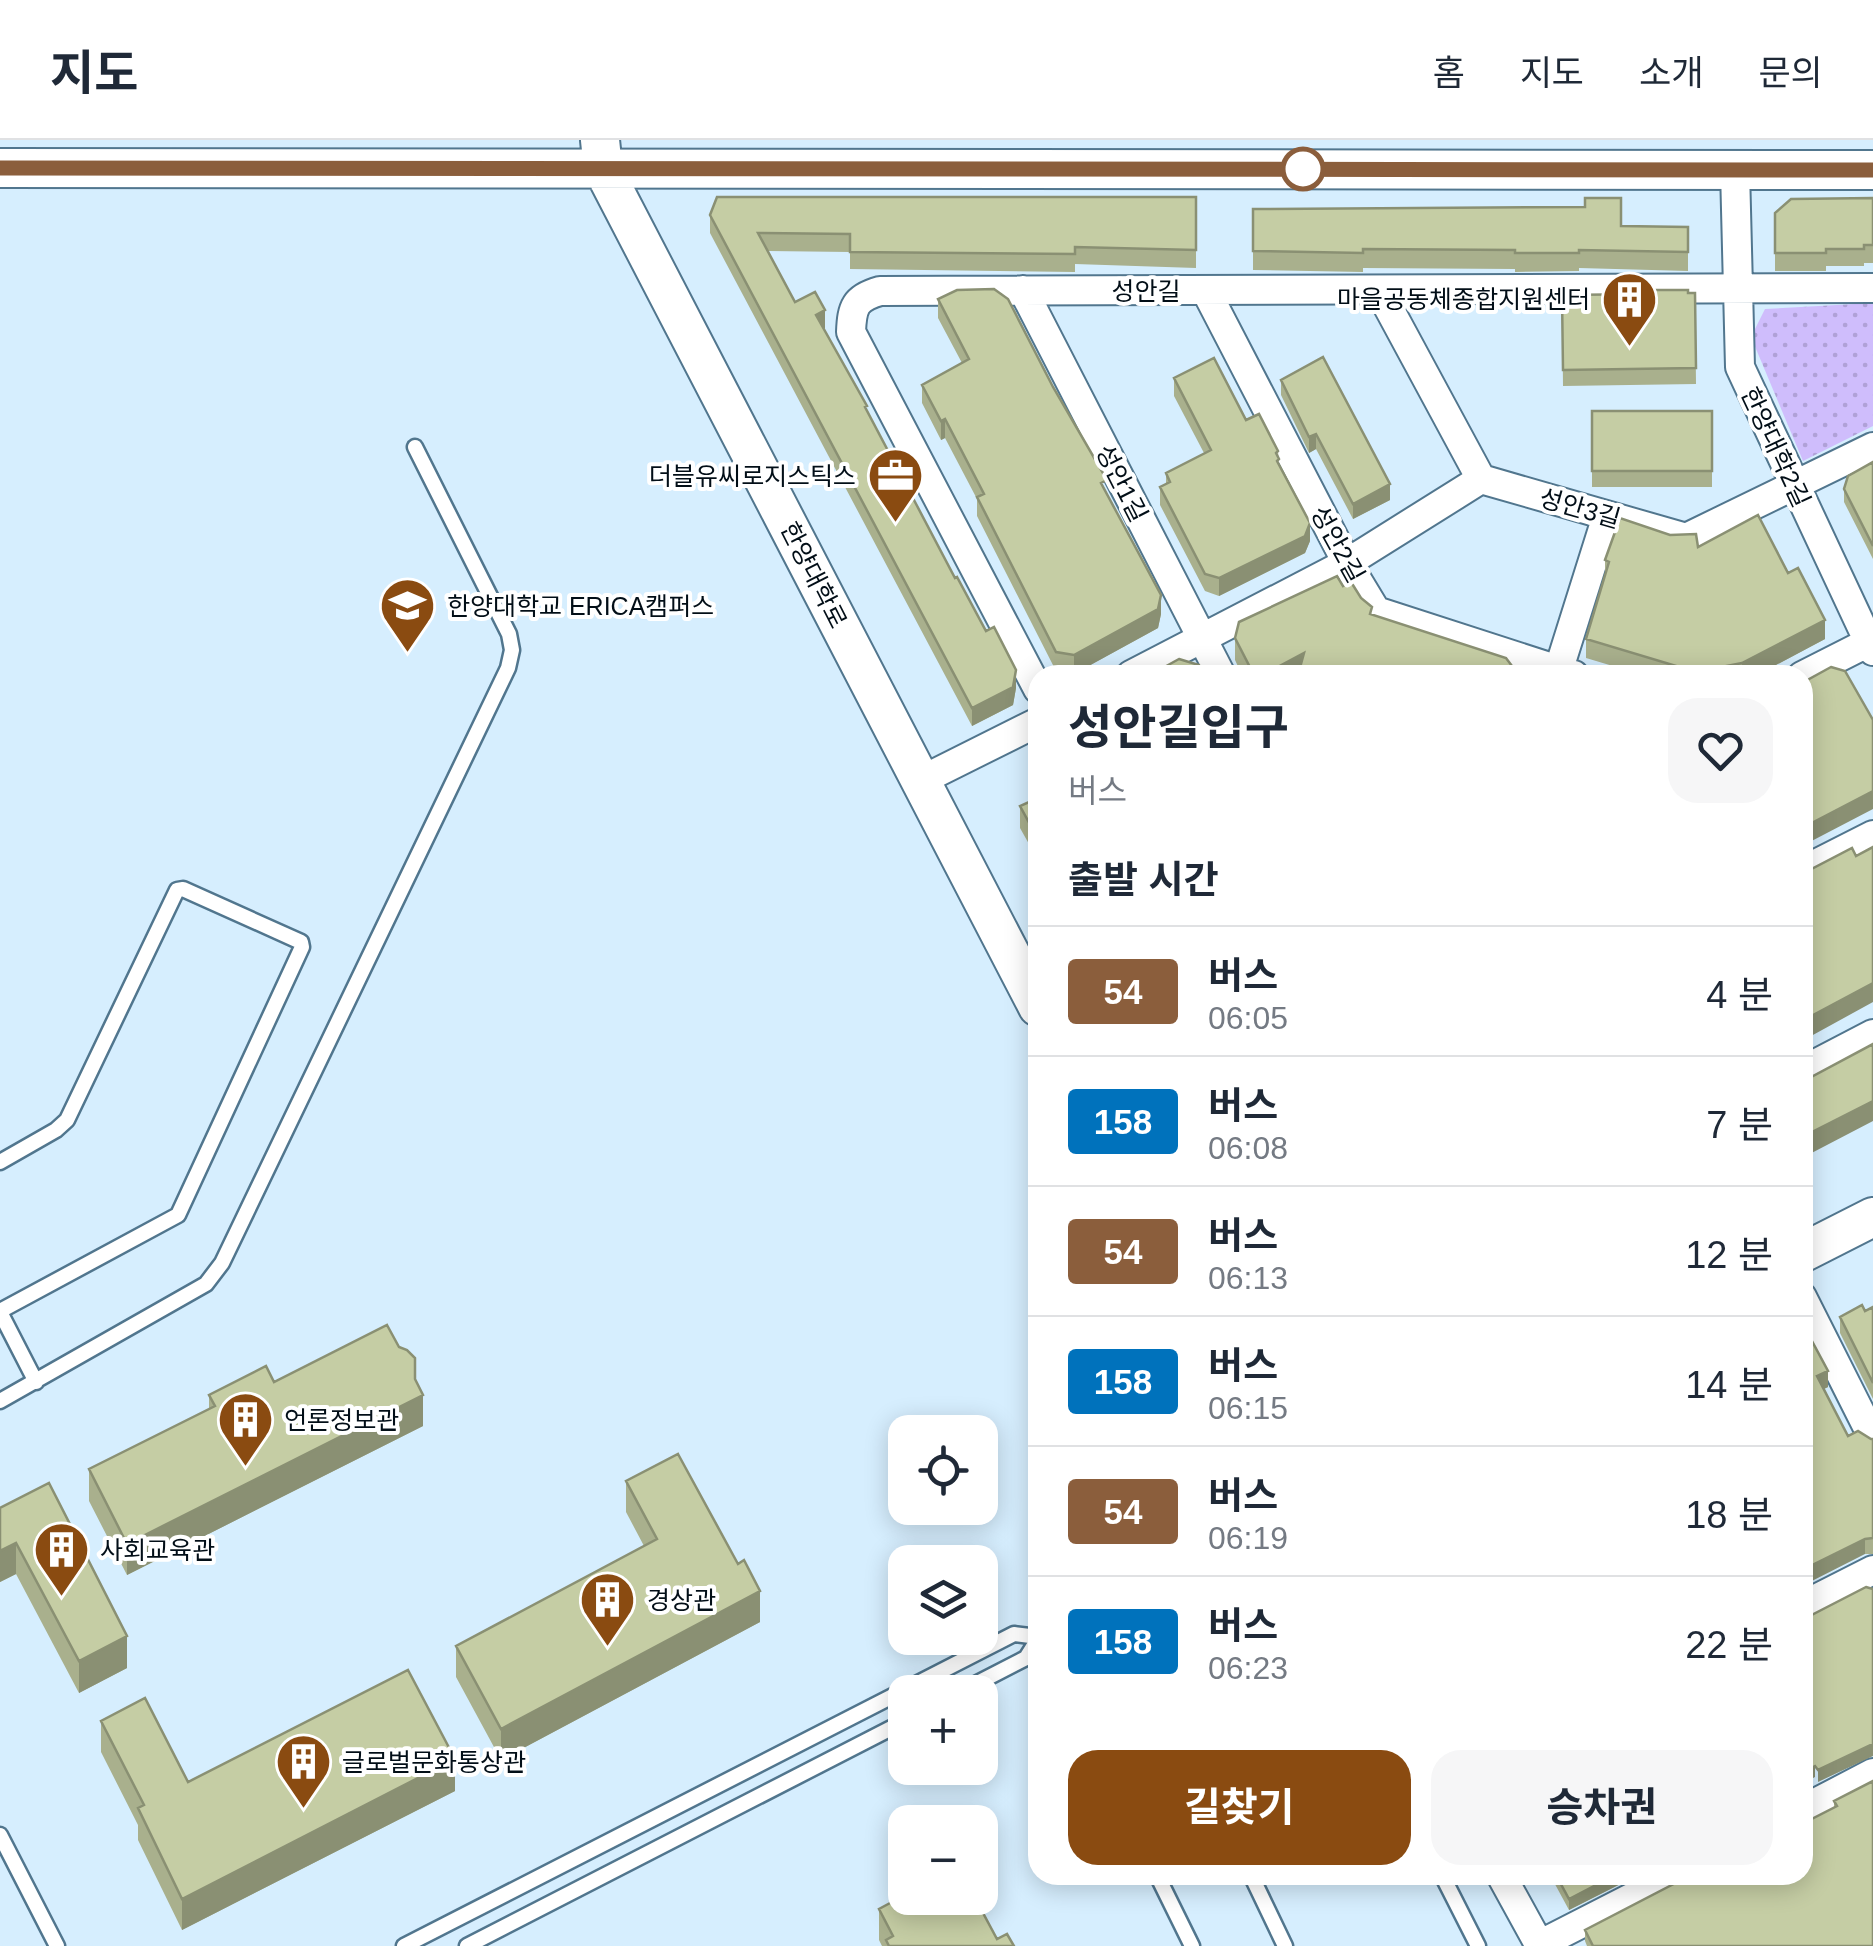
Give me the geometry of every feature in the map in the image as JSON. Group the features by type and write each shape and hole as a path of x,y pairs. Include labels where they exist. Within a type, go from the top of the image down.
{"main road":[{"path":"0,168 602,154 1734,155 1873,170"},
{"name":"한양대학로","path":"602,154 1028,987"},
{"path":"1813,1247 1873,1217"}],"street":[{"name":"한양대학2길","path":"1734,155 1740,367 1872,644"},
{"name":"성안길","path":"1028,670 851,332 852,308 861,297 880,291 1873,288"},
{"name":"성안1길","path":"1023,290 1216,665"},
{"path":"1151,665 1347,564 1481,479 1379,290"},
{"name":"성안2길","path":"1206,291 1347,564 1376,611 1536,665"},
{"name":"성안3길","path":"1481,479 1686,538 1873,447"},
{"path":"1565,665 1606,516"},
{"path":"1813,671 1872,644"},
{"path":"920,782 1028,727"},
{"path":"1813,865 1873,835"},
{"path":"1813,1065 1873,1034"},
{"path":"1813,1318 1873,1438"},
{"path":"1813,1600 1873,1570"},
{"path":"1813,1804 1873,1774"},
{"path":"1506,1885 1540,1946 1657,1885"}],"lane":[{"path":"0,1401 206,1284 222,1263 508,668 512,650 509,634 416,448"},
{"path":"0,1162 67,1120 177,890 183,889 301,942 178,1215 0,1312 36,1382"},
{"path":"404,1946 1014,1634 1028,1636"},
{"path":"993,1675 1028,1655"},
{"path":"467,1946 888,1730"},
{"path":"0,1835 57,1946"},
{"path":"1162,1885 1192,1946"},
{"path":"1256,1885 1284,1946"},
{"path":"1447,1885 1478,1946"}],"shaded area":[{"path":"1873,303 1873,426 1803,461 1751,337 1765,309"}],"building":[{"path":"717,197 1196,197 1196,250 1075,247 1075,254 850,252 850,234 758,233 795,302 815,292 825,310 816,315 955,578 986,631 994,627 1016,670 1013,687 972,708 710,215"},
{"path":"1585,198 1621,198 1621,226 1688,227 1688,252 1253,251 1253,209 1585,207"},
{"path":"1873,198 1873,245 1864,245 1864,249 1826,249 1826,253 1775,253 1775,213 1791,199"},
{"path":"994,289 1008,299 1107,480 1101,483 1161,595 1158,609 1074,655 1056,652 977,497 984,494 945,419 941,421 922,385 969,359 938,299 957,290"},
{"name":"마을공동체종합지원센터","path":"1651,290 1695,293 1696,368 1563,370 1562,295 1651,294"},
{"path":"1323,357 1390,484 1353,504 1316,434 1309,437 1281,380"},
{"path":"1214,358 1246,420 1259,414 1278,451 1277,461 1310,523 1305,536 1219,578 1205,574 1160,487 1170,482 1166,473 1211,450 1174,378"},
{"path":"1592,411 1712,411 1712,471 1592,471"},
{"path":"1873,462 1873,546 1844,489 1848,476"},
{"path":"1758,515 1788,573 1798,568 1825,620 1732,665 1673,665 1586,639 1609,562 1605,560 1620,518 1670,535 1696,534 1698,547"},
{"path":"1337,576 1343,586 1351,582 1372,607 1370,614 1506,658 1511,665 1301,665 1304,653 1282,665 1249,665 1235,638 1239,622"},
{"path":"1179,659 1199,665 1168,665"},
{"path":"1831,667 1845,671 1873,720 1873,791 1813,822 1813,677"},
{"path":"1028,802 1028,821 1020,806"},
{"path":"1873,847 1873,983 1813,1015 1813,868 1852,848 1856,856"},
{"path":"1873,1044 1873,1101 1813,1131 1813,1076"},
{"path":"1862,1305 1865,1311 1873,1307 1873,1383 1840,1317"},
{"name":"언론정보관","path":"387,1325 399,1347 415,1358 415,1379 423,1395 127,1544 89,1469 215,1406 209,1395 266,1366 274,1382"},
{"path":"1813,1343 1828,1371 1817,1376 1848,1436 1858,1431 1873,1439 1873,1538 1813,1565"},
{"name":"경상관","path":"678,1454 738,1564 744,1560 760,1591 501,1729 456,1646 657,1539 626,1481"},
{"name":"사회교육관","path":"49,1483 127,1636 79,1661 16,1543 0,1551 0,1508"},
{"path":"1866,1587 1873,1589 1873,1744 1818,1770 1813,1767 1813,1614"},
{"name":"글로벌문화통상관","path":"408,1670 455,1759 182,1899 138,1808 144,1805 101,1721 145,1698 188,1782"},
{"path":"1873,1781 1873,1946 1593,1946 1585,1930 1672,1885 1813,1885 1813,1818 1837,1806 1834,1801"},
{"path":"1561,1885 1596,1885 1569,1899"},
{"path":"888,1904 888,1915 984,1915 997,1939 1007,1934 1014,1946 889,1946 886,1940 893,1936 879,1909"}],"bus line":[{"name":"54","path":"0,168 1873,170"}],"place":[{"name":"마을공동체종합지원센터","path":"1629,348"},
{"name":"더블유씨로지스틱스","path":"895,525"},
{"name":"한양대학교 ERICA캠퍼스","path":"408,655"},
{"name":"언론정보관","path":"245,1469"},
{"name":"사회교육관","path":"61,1599"},
{"name":"경상관","path":"608,1649"},
{"name":"글로벌문화통상관","path":"303,1811"}]}
